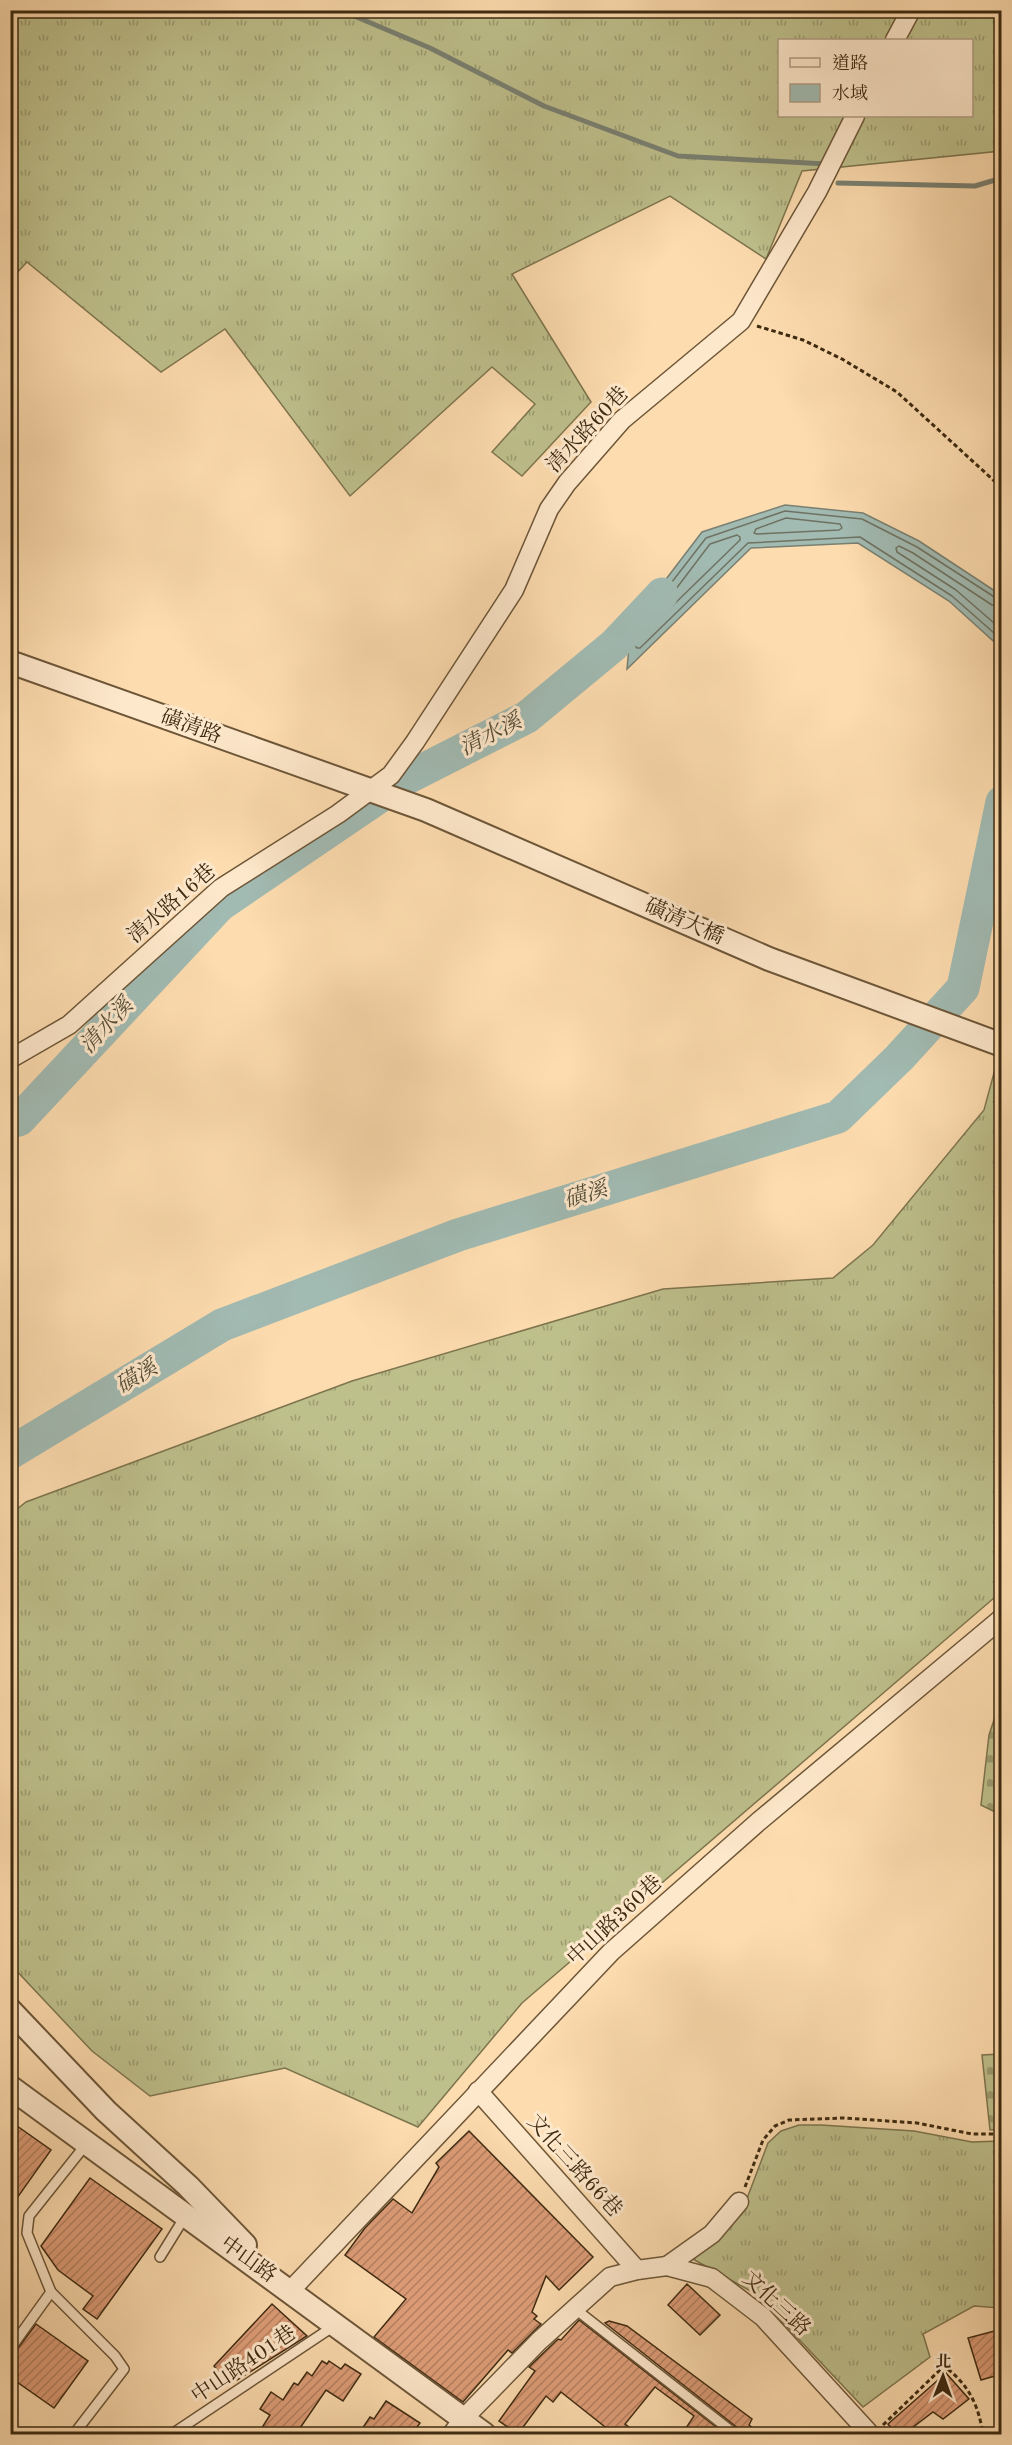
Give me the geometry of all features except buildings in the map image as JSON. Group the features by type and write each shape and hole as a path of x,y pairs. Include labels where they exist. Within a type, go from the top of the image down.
{"street":[{"path":"896,39 911,10"},
{"name":"清水路60巷","path":"371,791 391,775 474,654 514,590 549,509 567,483 622,420 741,321 817,192 854,117"},
{"name":"磺清路","path":"10,662 371,791"},
{"name":"磺清大橋","path":"371,791 426,810 769,959 1002,1045"},
{"name":"清水路16巷","path":"10,1059 69,1025 221,888 371,791"},
{"name":"中山路360巷","path":"290,2291 610,1952 758,1822 1002,1618"},
{"path":"10,2010 105,2111 188,2186 290,2291"},
{"name":"中山路","path":"12,2091 336,2325 457,2427 484,2434"},
{"name":"文化三路66巷","path":"478,2091 637,2270"},
{"path":"668,2266 712,2234 739,2202"},
{"name":"文化三路","path":"457,2427 574,2308 610,2277 637,2270 668,2266 712,2278 763,2317 875,2431"}],"lane":[{"path":"74,2434 124,2369 115,2356 51,2292 27,2233 29,2216 87,2143"},
{"path":"160,2257 186,2215"},
{"path":"10,2349 51,2292"},
{"path":"574,2308 735,2434"},
{"name":"中山路401巷","path":"172,2434 336,2325"}],"path":[{"path":"741,321 803,340 842,359 897,392 1002,488"},
{"path":"739,2202 763,2140 775,2126 789,2120 843,2118 916,2122 972,2134 1002,2134"},
{"path":"875,2431 944,2366 957,2376 979,2409 983,2434"}],"green space":[{"path":"11,11 1001,11 1001,151 802,171 766,259 670,196 512,274 591,402 522,476 492,452 535,404 492,367 350,496 225,329 161,372 27,262 11,279"},
{"path":"1001,1047 1001,1592 522,2003 418,2127 285,2068 150,2096 92,2051 11,1965 11,1514 26,1502 352,1381 663,1289 833,1278 873,1245 984,1110"},
{"path":"1001,1699 1002,1815 981,1805 989,1735"},
{"path":"1001,2054 1001,2129 990,2130 982,2055"},
{"path":"799,2125 914,2131 972,2142 1001,2141 1001,2308 974,2306 923,2334 930,2357 863,2407 756,2294 691,2258 746,2201 768,2143 781,2131"}],"water":[{"path":"785,505 863,513 919,541 1001,595 1001,648 949,601 858,543 751,548 627,669 631,625 702,532"}],"waterway":[{"path":"340,10 430,48 544,106 678,156 826,164"},
{"path":"838,183 975,186 1002,178"},
{"name":"清水溪","path":"10,1122 19,1120 220,905 407,778 527,717 614,645 662,594"},
{"name":"磺溪","path":"10,1453 222,1325 458,1235 838,1117 899,1058 963,988 1002,802"}]}
